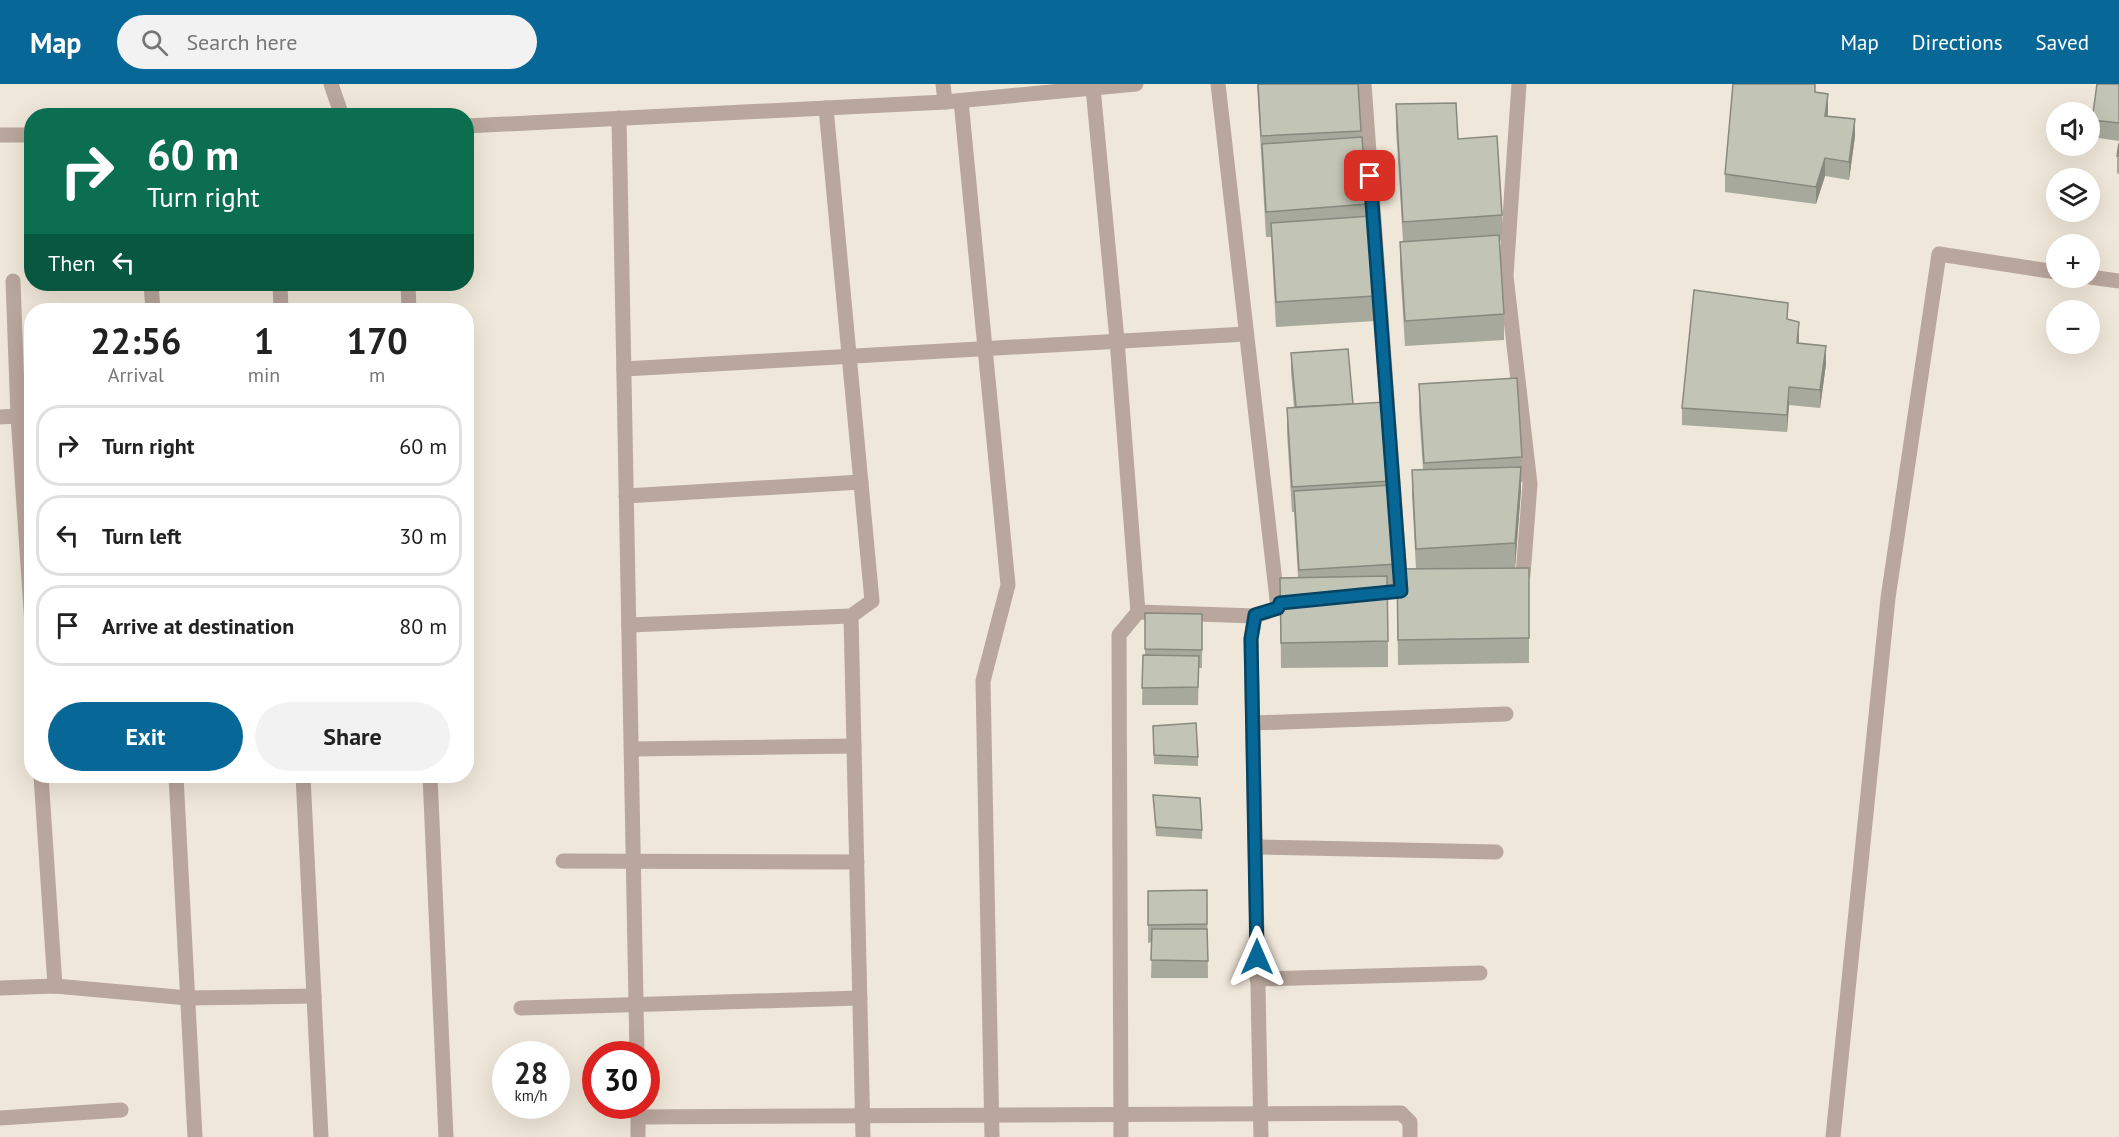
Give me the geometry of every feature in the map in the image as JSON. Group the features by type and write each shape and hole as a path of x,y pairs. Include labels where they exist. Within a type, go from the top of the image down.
{"street":[{"path":"331,84 339,108"},
{"path":"943,84 945,102"},
{"path":"474,126 961,101 1136,84"},
{"path":"1138,612 1255,615 1285,605 1246,334 1218,84"},
{"path":"1364,84 1401,591"},
{"path":"1501,578 1523,575 1530,484 1506,276 1519,84"},
{"path":"1093,88 1117,340 1138,612 1119,635 1121,1137"},
{"path":"961,101 1008,585 983,681 992,1137"},
{"path":"629,625 851,616 872,602 826,108"},
{"path":"619,118 637,1041"},
{"path":"0,135 24,135"},
{"path":"1833,1137 1888,598 1940,254 2046,270"},
{"path":"2100,278 2119,281"},
{"path":"13,281 24,506"},
{"path":"624,369 849,354 1246,334"},
{"path":"0,417 18,416"},
{"path":"626,496 861,482"},
{"path":"1357,595 1434,587"},
{"path":"1255,615 1251,639 1257,847 1257,979 1261,1137"},
{"path":"851,616 863,1137"},
{"path":"1253,723 1506,714"},
{"path":"632,749 854,746"},
{"path":"41,783 55,986"},
{"path":"176,783 195,1137"},
{"path":"303,783 321,1137"},
{"path":"430,783 446,1137"},
{"path":"1257,847 1496,852"},
{"path":"563,861 857,862"},
{"path":"1257,979 1480,973"},
{"path":"0,988 55,986 188,998 314,996"},
{"path":"521,1008 860,998"},
{"path":"0,1118 121,1110"},
{"path":"660,1112 863,1118 992,1114 1401,1113 1410,1122 1410,1137"},
{"path":"638,1119 638,1137"}],"building":[{"path":"1258,84 1358,84 1361,131 1261,136"},
{"path":"1733,84 1815,84 1815,92 1828,94 1825,116 1855,119 1849,162 1825,158 1816,187 1725,174"},
{"path":"2097,84 2119,84 2119,123 2100,121 2100,102 2094,102"},
{"path":"1456,103 1458,139 1497,136 1502,215 1403,222 1396,104"},
{"path":"1362,137 1367,204 1266,212 1262,144"},
{"path":"1371,216 1375,296 1276,302 1271,223"},
{"path":"1499,235 1504,314 1405,321 1400,242"},
{"path":"1694,290 1788,303 1787,319 1799,322 1797,343 1826,346 1820,390 1789,387 1787,415 1682,408"},
{"path":"1348,349 1353,404 1296,407 1291,353"},
{"path":"1517,378 1522,457 1424,463 1419,384"},
{"path":"1385,402 1391,481 1292,487 1287,408"},
{"path":"1521,467 1515,543 1416,549 1412,470"},
{"path":"1392,485 1397,564 1299,570 1294,491"},
{"path":"1529,568 1529,638 1398,640 1397,569"},
{"path":"1387,576 1388,641 1281,643 1280,578"},
{"path":"1145,613 1202,614 1202,650 1145,649"},
{"path":"1143,655 1199,656 1198,687 1142,688"},
{"path":"1196,723 1198,757 1154,755 1153,726"},
{"path":"1153,795 1200,798 1202,830 1156,827"},
{"path":"1207,890 1207,924 1148,925 1148,891"},
{"path":"1152,929 1207,929 1208,961 1151,960"}],"route":[{"path":"1257,957 1257,847 1251,639 1255,615 1278,608 1280,603 1401,591 1370,176"}]}
